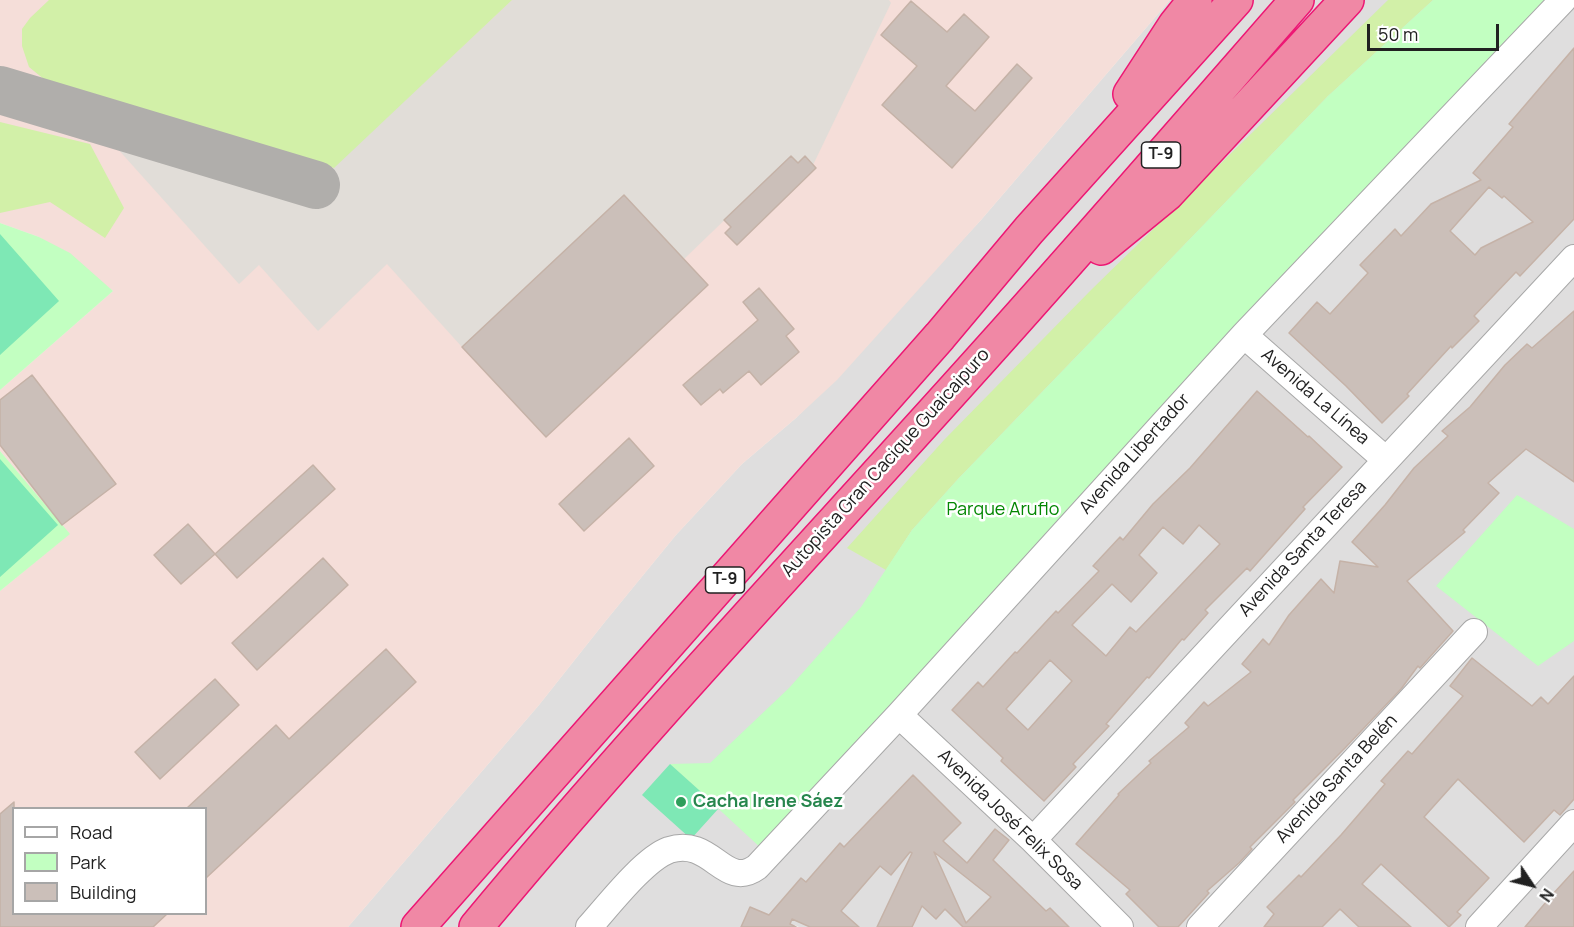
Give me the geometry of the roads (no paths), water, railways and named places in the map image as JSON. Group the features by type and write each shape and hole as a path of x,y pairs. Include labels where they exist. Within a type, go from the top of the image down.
{"highway":[{"path":"1068,188 1175,25 1195,0"},
{"name":"T-9","path":"418,927 1236,0"},
{"name":"Autopista Gran Cacique Guaicaipuro","path":"476,927 637,740 1026,310 1297,0"},
{"path":"1026,310 1167,194 1346,3"}],"street":[{"name":"Avenida Libertador","path":"589,927 653,858 667,851 689,847 699,850 729,871 739,874 748,873 757,867 899,715 1244,335 1563,0"},
{"name":"Avenida Santa Teresa","path":"1033,840 1574,258"},
{"name":"Avenida La Línea","path":"1244,335 1386,460"},
{"name":"Avenida Santa Belén","path":"1200,927 1474,632"},
{"name":"Avenida José Felix Sosa","path":"899,715 1033,840 1120,927"},
{"path":"1479,927 1574,823"}],"place":[{"name":"Cacha Irene Sáez","path":"681,802"}],"park label":[{"name":"Parque Aruflo","path":"1003,510"}]}
